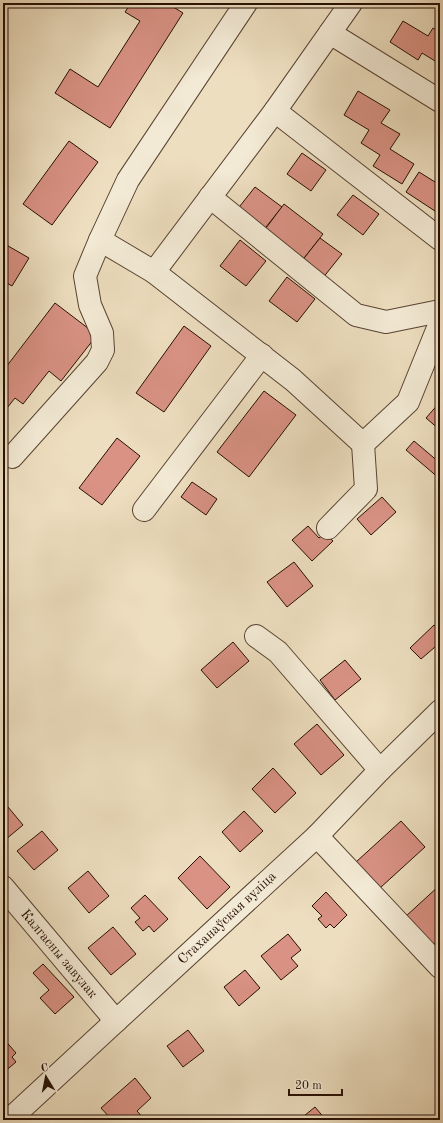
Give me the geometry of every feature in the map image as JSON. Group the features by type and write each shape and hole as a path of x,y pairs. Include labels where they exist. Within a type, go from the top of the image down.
{"street":[{"path":"12,457 97,362 103,350 102,332 90,305 84,276 128,180 246,3"},
{"path":"154,272 275,111 351,3"},
{"path":"330,33 440,101"},
{"path":"275,111 440,239"},
{"path":"210,197 356,316 386,322 440,311"},
{"path":"100,240 154,272 293,380 363,444 366,488 328,528"},
{"path":"363,444 408,402 440,323"},
{"path":"144,510 262,356"},
{"path":"256,636 278,652 380,770"},
{"name":"Стаханаўская вуліца","path":"9,1120 317,836 380,770 440,711"},
{"path":"317,836 440,967"},
{"name":"Калгасны завулак","path":"3,887 116,1021"}],"building":[{"path":"131,3 167,3 183,13 110,128 55,93 70,69 98,87 140,21 125,12"},
{"path":"403,21 428,36 433,28 440,32 440,64 422,53 418,60 390,42"},
{"path":"358,91 390,110 381,123 400,134 390,149 414,164 402,184 373,166 380,155 361,143 369,130 344,115"},
{"path":"69,141 98,162 52,225 23,204"},
{"path":"302,153 326,170 311,191 287,174"},
{"path":"419,172 435,182 440,174 440,210 438,213 406,192"},
{"path":"255,187 282,207 262,232 236,211"},
{"path":"353,195 379,214 363,235 337,215"},
{"path":"284,204 323,234 301,262 260,236"},
{"path":"320,238 342,254 322,279 301,262"},
{"path":"240,240 266,261 246,286 220,266"},
{"path":"3,243 29,258 12,286 3,281"},
{"path":"287,277 315,299 297,322 269,301"},
{"path":"55,303 97,335 61,381 49,371 23,404 15,398 3,413 3,371"},
{"path":"184,326 211,346 164,412 136,393"},
{"path":"264,391 296,415 249,477 217,452"},
{"path":"440,402 440,430 426,418"},
{"path":"117,438 140,456 102,505 79,488"},
{"path":"414,441 440,463 440,479 406,450"},
{"path":"192,482 217,499 206,515 181,497"},
{"path":"382,497 396,512 371,535 357,519"},
{"path":"308,526 319,538 325,533 333,541 312,561 292,540"},
{"path":"294,562 313,586 287,607 267,582"},
{"path":"434,625 440,630 440,652 435,647 421,659 410,648"},
{"path":"233,642 249,661 217,688 201,670"},
{"path":"345,660 361,679 335,700 320,680"},
{"path":"317,724 344,755 321,775 294,744"},
{"path":"273,768 296,793 275,813 252,789"},
{"path":"3,801 23,825 5,840 3,838"},
{"path":"244,811 263,831 240,852 222,832"},
{"path":"401,821 425,847 380,888 356,862"},
{"path":"42,831 58,850 34,870 17,851"},
{"path":"200,856 230,887 207,909 178,878"},
{"path":"88,871 109,896 89,913 68,888"},
{"path":"440,885 440,939 432,946 405,917"},
{"path":"326,892 347,915 334,928 330,924 326,928 318,919 322,916 312,906"},
{"path":"145,895 168,919 154,932 149,926 143,931 135,922 140,918 131,908"},
{"path":"113,927 136,954 111,975 88,948"},
{"path":"288,934 301,950 291,958 298,966 281,980 261,956"},
{"path":"43,964 74,997 55,1014 40,998 49,990 33,973"},
{"path":"245,970 260,988 239,1006 224,987"},
{"path":"188,1030 204,1051 183,1067 167,1046"},
{"path":"3,1038 16,1053 12,1057 16,1062 3,1073"},
{"path":"135,1078 151,1098 137,1111 145,1120 112,1120 101,1108"},
{"path":"315,1107 326,1120 299,1120"}]}
